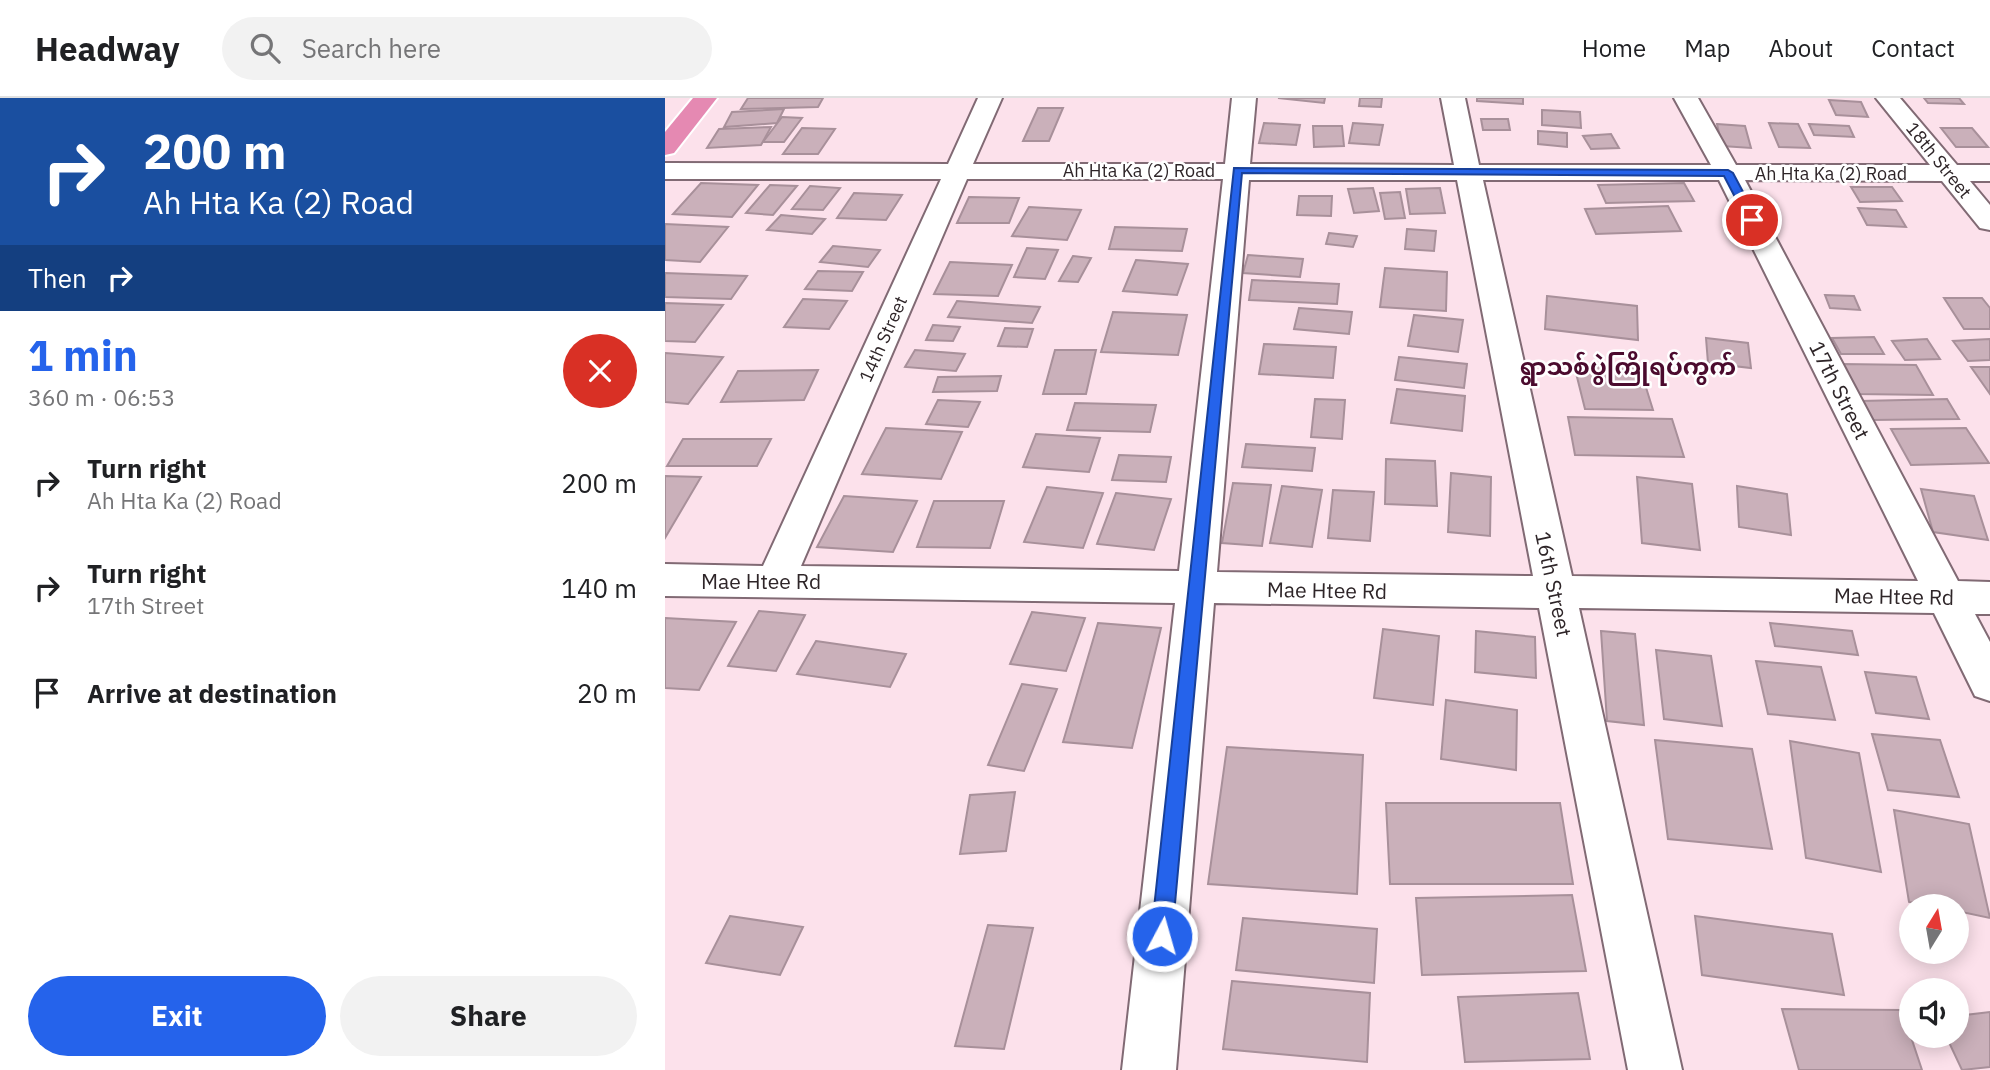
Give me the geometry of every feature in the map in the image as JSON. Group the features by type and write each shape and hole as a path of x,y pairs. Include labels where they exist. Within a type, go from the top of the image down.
{"highway":[{"path":"665,148 705,98"}],"street":[{"name":"14th Street","path":"776,580 990,98"},
{"path":"1149,1070 1244,98"},
{"name":"16th Street","path":"1453,98 1655,1070"},
{"name":"17th Street","path":"1685,98 1728,173 1990,683"},
{"name":"18th Street","path":"1888,98 1990,222"},
{"name":"Ah Hta Ka (2) Road","path":"665,170 1990,173"},
{"name":"Mae Htee Rd","path":"665,580 1990,598"}],"building":[{"path":"748,98 823,98 818,107 741,109"},
{"path":"1278,98 1325,98 1324,103"},
{"path":"1360,98 1382,98 1381,107 1359,106"},
{"path":"1477,98 1523,98 1523,104 1477,101"},
{"path":"1924,98 1959,98 1964,104 1928,103"},
{"path":"1829,100 1861,102 1868,117 1836,115"},
{"path":"1038,108 1063,108 1049,141 1023,141"},
{"path":"784,109 777,123 724,127 732,112"},
{"path":"1542,110 1580,112 1581,128 1542,125"},
{"path":"782,117 802,118 784,142 763,142"},
{"path":"1481,119 1508,119 1510,130 1483,130"},
{"path":"1264,123 1300,125 1296,145 1259,143"},
{"path":"1353,123 1383,125 1379,145 1349,143"},
{"path":"1769,123 1798,124 1810,148 1779,147"},
{"path":"1717,124 1745,126 1751,148 1722,146"},
{"path":"1809,124 1849,126 1854,137 1814,135"},
{"path":"1313,126 1342,126 1344,146 1314,147"},
{"path":"771,127 761,145 707,148 719,129"},
{"path":"802,128 835,129 818,154 783,154"},
{"path":"1941,128 1972,128 1988,147 1956,147"},
{"path":"1538,131 1567,133 1567,147 1538,144"},
{"path":"1611,134 1619,148 1591,149 1583,136"},
{"path":"701,183 758,185 732,217 673,214"},
{"path":"1684,183 1694,201 1606,203 1598,185"},
{"path":"770,185 797,186 773,215 746,213"},
{"path":"810,186 840,188 823,210 792,209"},
{"path":"1851,187 1892,187 1902,201 1860,202"},
{"path":"1373,188 1379,211 1354,213 1348,189"},
{"path":"1440,188 1445,213 1410,214 1406,189"},
{"path":"1400,192 1405,218 1385,219 1380,193"},
{"path":"854,193 902,195 886,220 837,218"},
{"path":"1299,196 1332,196 1331,216 1297,215"},
{"path":"969,197 1019,198 1009,223 957,223"},
{"path":"1668,206 1681,231 1596,234 1585,209"},
{"path":"1029,207 1081,210 1067,240 1012,236"},
{"path":"1858,208 1896,210 1906,227 1867,225"},
{"path":"781,215 825,219 812,234 767,230"},
{"path":"665,224 728,227 700,262 665,260"},
{"path":"1115,227 1187,229 1182,251 1109,249"},
{"path":"1407,229 1436,231 1434,251 1405,249"},
{"path":"1329,233 1357,236 1353,247 1326,244"},
{"path":"833,246 880,250 868,267 820,262"},
{"path":"1027,248 1058,250 1045,279 1014,277"},
{"path":"1248,255 1303,259 1300,277 1243,273"},
{"path":"1073,256 1091,258 1078,282 1059,281"},
{"path":"1136,260 1188,264 1177,295 1123,291"},
{"path":"950,262 1012,265 998,296 934,294"},
{"path":"1385,268 1447,272 1446,311 1380,307"},
{"path":"818,271 863,272 852,291 805,289"},
{"path":"665,273 747,276 731,299 665,297"},
{"path":"1252,280 1339,284 1337,304 1249,300"},
{"path":"1825,295 1854,296 1860,310 1830,308"},
{"path":"1547,296 1637,306 1638,340 1545,329"},
{"path":"1944,298 1982,298 1990,308 1990,329 1964,329"},
{"path":"803,299 847,301 829,329 784,327"},
{"path":"957,301 1040,307 1032,323 948,317"},
{"path":"665,303 723,305 695,342 665,341"},
{"path":"1299,308 1352,312 1349,334 1294,329"},
{"path":"1113,312 1187,315 1178,355 1101,352"},
{"path":"1414,315 1463,320 1458,352 1408,346"},
{"path":"933,325 960,327 953,341 926,340"},
{"path":"1005,328 1033,329 1027,347 998,346"},
{"path":"1874,337 1884,354 1841,354 1832,338"},
{"path":"1706,338 1748,343 1751,368 1708,363"},
{"path":"1927,339 1940,359 1905,360 1892,341"},
{"path":"1990,339 1990,360 1968,361 1953,341"},
{"path":"1264,344 1336,347 1333,378 1259,374"},
{"path":"915,350 965,354 956,371 905,367"},
{"path":"1055,350 1096,350 1086,394 1043,394"},
{"path":"665,353 723,357 688,404 665,402"},
{"path":"1399,357 1467,364 1464,388 1395,380"},
{"path":"1842,364 1916,365 1933,395 1856,394"},
{"path":"1574,365 1639,365 1653,410 1585,409"},
{"path":"1971,367 1990,367 1990,394"},
{"path":"818,370 804,400 721,402 738,371"},
{"path":"1001,376 997,391 933,392 938,377"},
{"path":"1397,389 1465,396 1462,431 1391,423"},
{"path":"1315,399 1345,400 1342,439 1311,437"},
{"path":"1947,399 1959,419 1871,420 1861,401"},
{"path":"938,400 980,402 968,427 926,424"},
{"path":"1075,403 1156,405 1150,432 1067,430"},
{"path":"1568,417 1672,419 1684,457 1575,455"},
{"path":"886,428 962,432 941,479 862,474"},
{"path":"1966,428 1989,463 1911,465 1891,429"},
{"path":"1036,434 1100,438 1089,472 1023,467"},
{"path":"683,439 771,439 757,466 667,466"},
{"path":"1246,444 1315,448 1312,471 1242,467"},
{"path":"1119,455 1171,457 1166,482 1112,480"},
{"path":"1386,459 1435,461 1437,506 1385,504"},
{"path":"1451,473 1491,477 1490,536 1448,532"},
{"path":"665,476 701,477 665,538"},
{"path":"1637,477 1692,484 1700,550 1642,543"},
{"path":"1233,483 1271,485 1262,546 1222,543"},
{"path":"1282,486 1322,490 1312,547 1270,543"},
{"path":"1737,486 1787,494 1791,535 1739,527"},
{"path":"1047,487 1103,493 1083,548 1024,542"},
{"path":"1921,489 1974,496 1988,540 1933,532"},
{"path":"1333,490 1374,492 1370,541 1328,538"},
{"path":"1116,493 1171,499 1154,550 1097,544"},
{"path":"844,496 917,501 893,552 817,547"},
{"path":"934,501 1004,501 990,548 917,547"},
{"path":"759,611 805,615 776,671 728,666"},
{"path":"1032,612 1085,618 1066,671 1010,664"},
{"path":"665,618 736,622 699,690 665,688"},
{"path":"1098,623 1161,628 1132,748 1063,742"},
{"path":"1770,623 1852,631 1858,655 1775,646"},
{"path":"1383,629 1439,636 1433,705 1374,698"},
{"path":"1476,631 1535,637 1536,678 1475,672"},
{"path":"1601,631 1635,634 1644,725 1607,721"},
{"path":"816,641 906,654 890,687 797,674"},
{"path":"1656,650 1711,656 1722,726 1664,719"},
{"path":"1756,661 1821,667 1835,720 1768,714"},
{"path":"1865,672 1916,677 1929,719 1876,713"},
{"path":"1022,684 1057,689 1024,771 988,765"},
{"path":"1446,700 1517,710 1516,770 1441,759"},
{"path":"1872,734 1940,740 1959,797 1888,790"},
{"path":"1655,740 1752,749 1772,849 1668,839"},
{"path":"1790,741 1859,753 1881,872 1806,858"},
{"path":"1227,747 1363,755 1357,894 1208,884"},
{"path":"1015,792 1006,851 960,854 970,795"},
{"path":"1386,803 1560,803 1573,884 1390,884"},
{"path":"1894,810 1969,824 1990,918 1969,914 1969,894 1908,894"},
{"path":"1572,895 1586,971 1422,975 1416,898"},
{"path":"730,916 803,927 780,975 706,963"},
{"path":"1695,916 1832,934 1844,995 1702,975"},
{"path":"1243,918 1377,929 1374,983 1236,970"},
{"path":"988,925 1033,928 1004,1049 955,1046"},
{"path":"1232,981 1370,993 1367,1062 1223,1049"},
{"path":"1578,993 1590,1059 1465,1062 1458,997"},
{"path":"1782,1009 1899,1010 1899,1048 1915,1048 1922,1070 1799,1070"},
{"path":"1990,1012 1990,1067 1962,1070 1952,1048 1969,1048 1969,1015"}],"district":[{"name":"ရွာသစ်ပွဲကြိုရပ်ကွက်","path":"1628,366"}],"route":[{"path":"1162,936 1237,170 1728,173 1752,220"}]}
